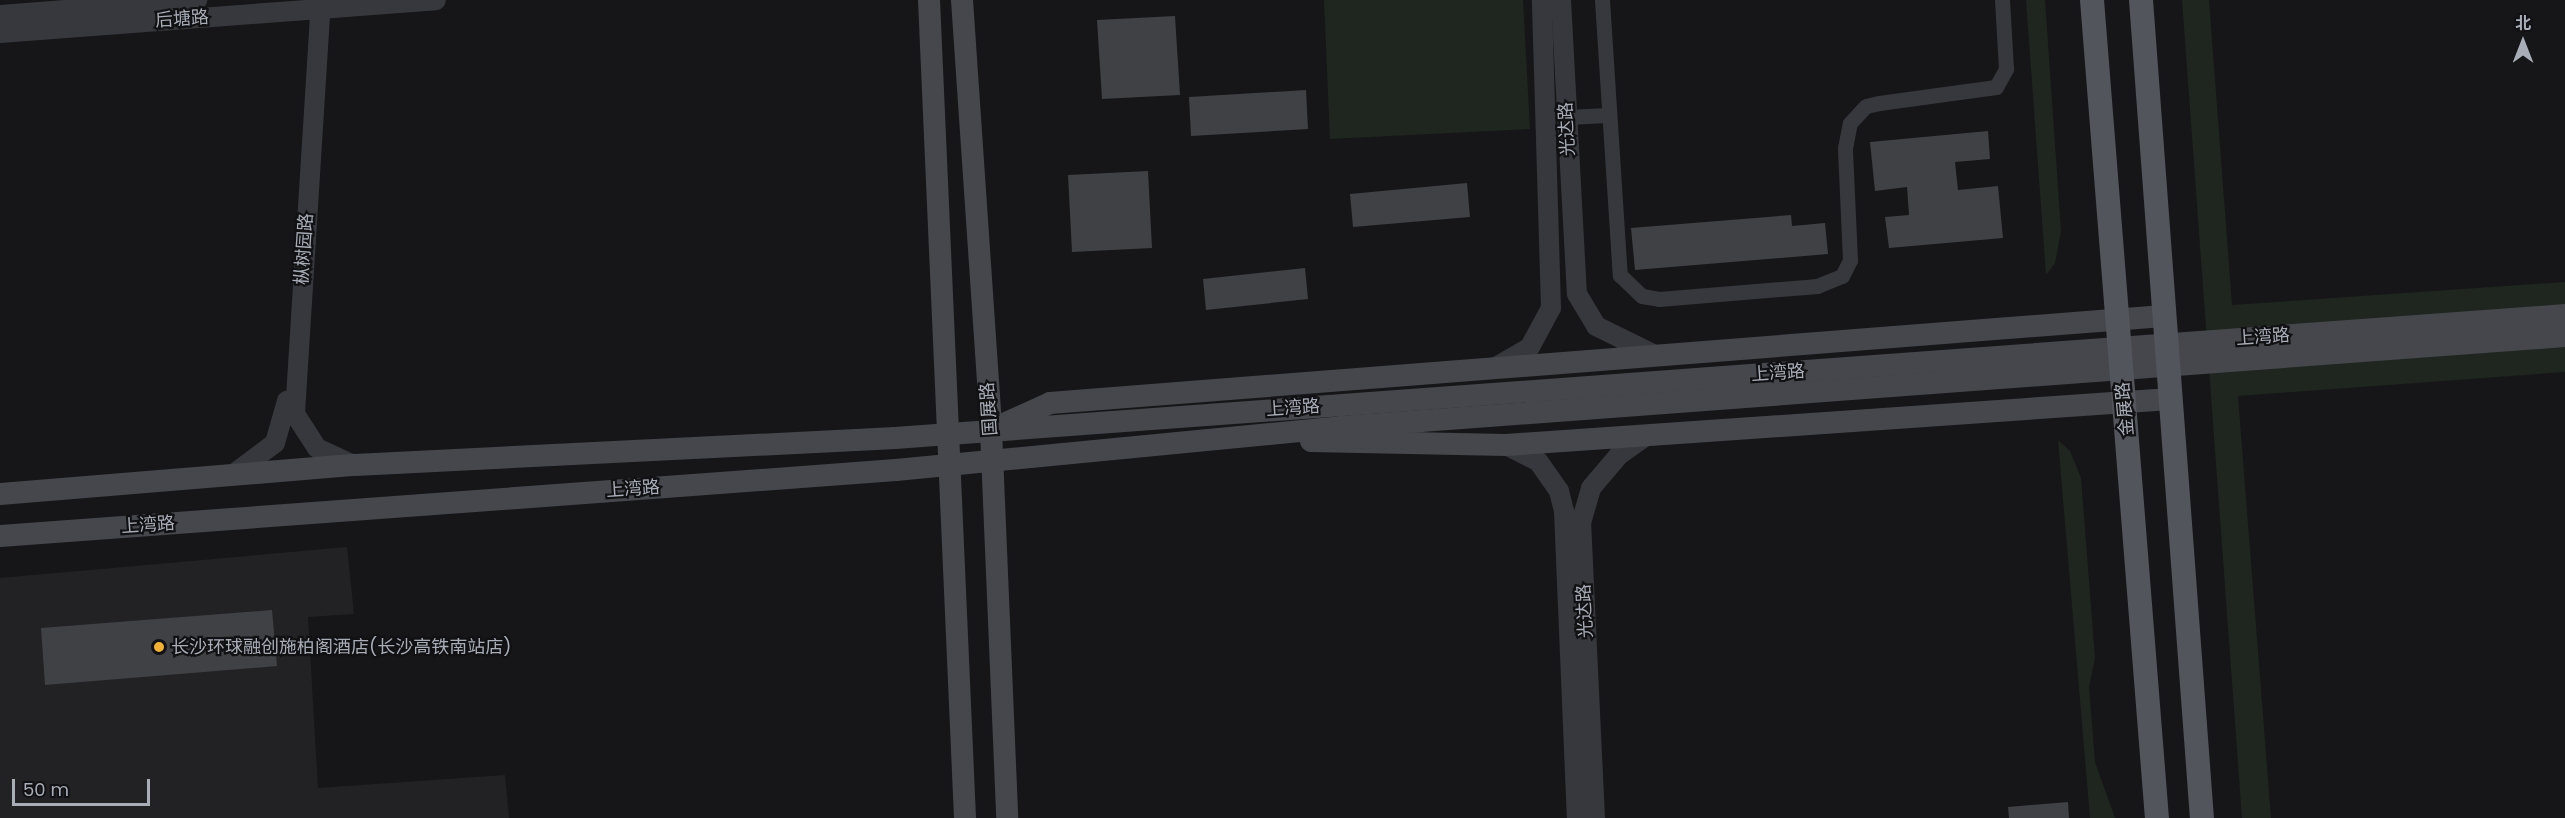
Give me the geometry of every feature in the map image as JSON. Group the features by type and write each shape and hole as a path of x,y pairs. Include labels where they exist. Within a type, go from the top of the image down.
{"main road":[{"path":"929,0 965,818"},
{"name":"国展路","path":"962,0 991,430 1007,818"},
{"name":"金展路","path":"2092,0 2157,818"},
{"path":"2141,0 2202,818"},
{"name":"上湾路","path":"0,536 992,461 1265,438 1341,427 2565,315"},
{"name":"上湾路","path":"991,430 1050,404 2164,316"},
{"name":"上湾路","path":"0,494 235,472 948,433 2565,336"},
{"name":"上湾路","path":"1265,438 1506,445 2170,399"}],"street":[{"name":"后塘路","path":"0,15 197,0"},
{"name":"后塘路","path":"0,33 316,5 436,0"},
{"path":"922,0 931,30"},
{"path":"964,29 970,0"},
{"name":"光达路","path":"1491,369 1530,347 1551,308 1542,0"},
{"name":"光达路","path":"1561,0 1577,294 1596,326 1612,339 1659,355"},
{"path":"1602,0 1617,259 1628,286 1659,299 1831,283 1842,276 1850,260 1845,148 1850,123 1866,106 1996,87 2006,69 2002,0"},
{"name":"枞树园路","path":"316,5 295,414 317,448 355,465"},
{"name":"枞树园路","path":"235,472 275,443 286,416 316,5"},
{"path":"1566,117 1608,115"},
{"name":"光达路","path":"1595,818 1581,523 1591,488 1608,466 1651,434"},
{"name":"光达路","path":"1506,445 1538,461 1559,491 1564,511 1577,818"}],"shaded area":[{"path":"1324,0 1523,0 1530,129 1330,139"},
{"path":"2026,0 2045,0 2061,231 2055,263 2046,275"},
{"path":"2182,0 2209,0 2232,305 2565,282 2565,372 2238,396 2271,818 2242,818"},
{"path":"2058,440 2070,451 2081,478 2095,658 2089,687 2095,762 2115,818 2090,818"},
{"path":"347,547 354,614 308,617 318,788 505,775 509,818 0,818 0,578"}],"building":[{"path":"1175,16 1180,95 1102,99 1097,20"},
{"path":"1306,90 1308,129 1191,136 1189,97"},
{"path":"1988,131 1990,159 1955,162 1958,190 1998,186 2003,238 1889,248 1885,217 1909,215 1907,187 1875,191 1870,142"},
{"path":"1148,171 1152,248 1072,252 1068,175"},
{"path":"1467,183 1470,217 1353,227 1350,194"},
{"path":"1791,215 1792,226 1825,223 1828,254 1635,270 1631,228"},
{"path":"1305,268 1308,299 1206,310 1203,279"},
{"name":"长沙环球融创施柏阁酒店(长沙高铁南站店)","path":"272,610 277,666 45,685 41,628"},
{"path":"2068,802 2069,818 2009,818 2008,807"}],"place":[{"name":"长沙环球融创施柏阁酒店(长沙高铁南站店)","path":"159,647"}]}
